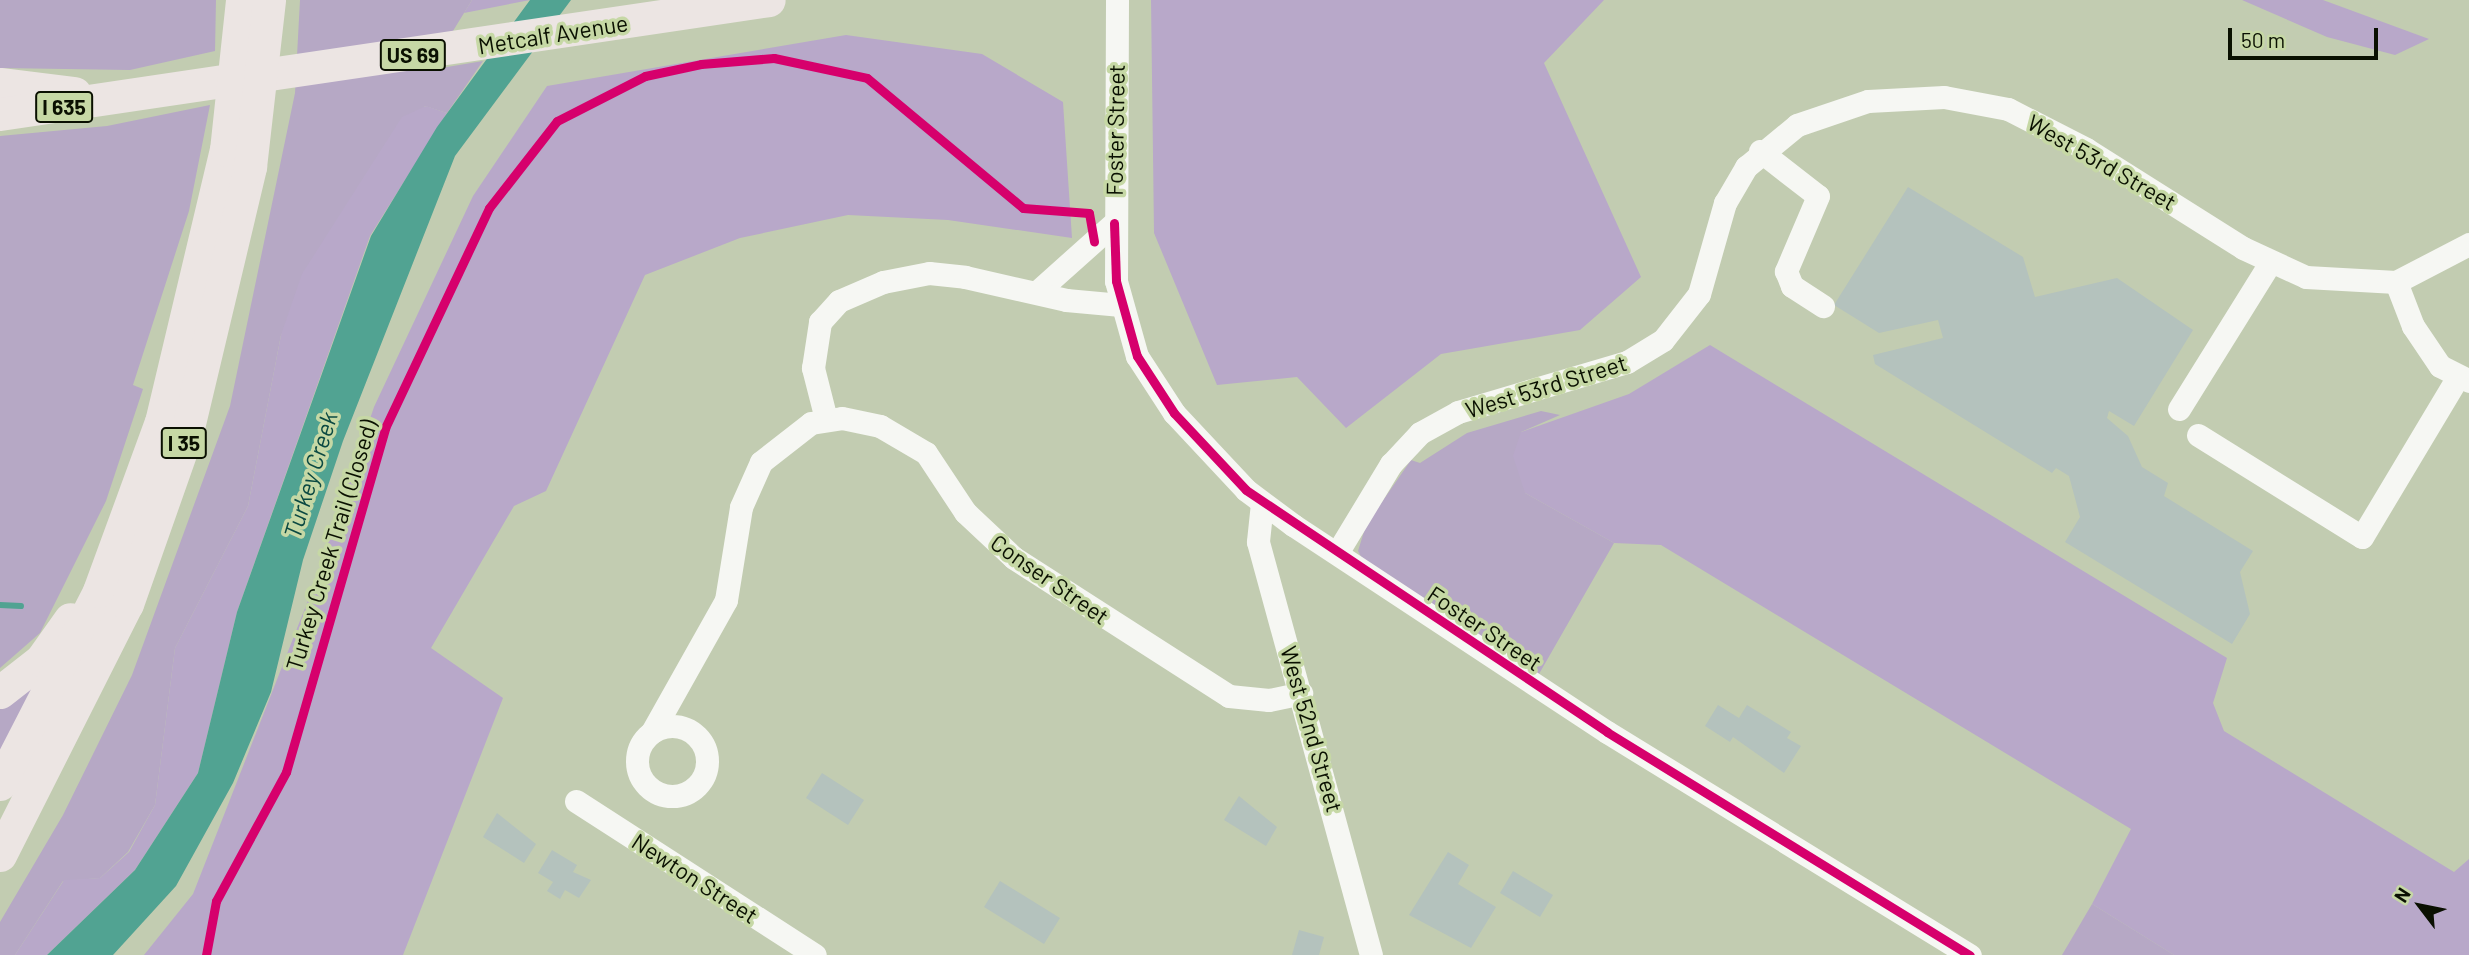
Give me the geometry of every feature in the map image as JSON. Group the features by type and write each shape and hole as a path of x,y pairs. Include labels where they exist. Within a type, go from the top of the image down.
{"highway":[{"path":"234,0 239,35"},
{"path":"0,784 55,686 127,520 199,283 226,150 242,0"},
{"name":"I 35","path":"0,855 127,604 187,436 247,181 269,0"},
{"name":"Metcalf Avenue","path":"128,100 769,0"},
{"name":"US 69","path":"0,84 128,100"},
{"name":"I 635","path":"0,114 128,100"},
{"path":"0,692 41,660 127,520"}],"street":[{"name":"Foster Street","path":"1117,0 1114,223 1121,305 1149,379 1262,503 1607,732 1970,955"},
{"name":"West 53rd Street","path":"1336,553 1391,464 1420,433 1458,412 1627,362 1663,340 1699,294 1725,203 1759,151 1797,125 1868,100 1944,97 2008,109 2086,149 2270,263 2338,282 2396,282 2469,244"},
{"path":"1759,151 1818,195 1786,271 1792,286 1823,306"},
{"path":"1038,291 1114,223"},
{"path":"2179,409 2270,263"},
{"path":"652,732 726,600 741,507 755,474 772,448 826,419 813,368 820,322 839,301 883,282 929,273 1121,305"},
{"path":"2198,435 2362,537 2463,380 2413,326 2396,282"},
{"name":"Conser Street","path":"826,419 880,426 926,453 965,512 1014,558 1228,696 1269,700 1301,693"},
{"name":"West 52nd Street","path":"1262,503 1258,542 1371,955"},
{"name":"Newton Street","path":"576,801 814,955"}],"shaded area":[{"path":"0,0 216,0 215,51 130,70 0,68"},
{"path":"300,0 472,0 429,70 483,61 447,113 425,106 281,335 248,506 175,648 155,805 128,852 100,878 63,881 15,955 0,955 0,922 63,815 132,675 230,406 295,93"},
{"path":"472,0 530,0 464,13"},
{"path":"1151,0 1604,0 1544,63 1641,277 1580,330 1441,354 1346,428 1297,377 1217,385 1154,233"},
{"path":"2242,0 2323,0 2429,39 2395,55 2327,37"},
{"path":"846,35 982,54 1063,102 1072,238 948,220 848,215 740,238 645,275 546,491 514,506 431,648 503,698 403,955 144,955 193,894 314,585 374,407 473,196 547,86"},
{"path":"210,105 189,211 133,385 143,389 106,501 40,633 0,668 0,136 107,126"},
{"path":"426,106 447,113 370,236 237,612 198,773 135,870 47,955 15,955 64,880 100,878 129,852 155,805 175,648 248,506 281,335 302,274 402,117"},
{"path":"1710,345 2227,658 2213,703 2224,731 2454,872 2469,859 2469,955 2174,955 2092,904 2131,829 1661,545 1614,543 1525,493 1513,456 1521,432 1629,394"},
{"path":"1541,411 1560,415 1521,432 1525,493 1614,543 1539,674 1365,564 1358,551 1366,525 1411,460 1420,463 1467,433"},
{"path":"48,662 0,762 0,704"},
{"path":"2092,904 2174,955 2062,955"}],"water":[{"name":"Turkey Creek","path":"530,0 571,0 455,156 343,441 303,560 271,692 233,783 176,886 113,955 47,955 135,870 198,773 237,612 371,236 437,127"}],"building":[{"path":"1908,187 2023,257 2035,297 2117,278 2193,330 2134,426 2109,411 2107,418 2128,436 2142,467 2168,483 2164,496 2253,551 2240,572 2250,614 2232,644 2065,542 2080,517 2069,476 2056,468 2052,473 1875,364 1873,355 1943,338 1938,320 1879,333 1834,305"},
{"path":"1718,705 1739,718 1747,705 1791,732 1787,738 1801,746 1784,773 1733,737 1730,742 1705,726"},
{"path":"822,773 864,800 848,825 806,798"},
{"path":"1239,796 1277,827 1266,846 1224,820"},
{"path":"497,813 536,844 524,863 483,837"},
{"path":"552,850 577,865 573,872 591,880 579,898 565,890 560,899 547,891 553,882 538,873"},
{"path":"1448,852 1469,865 1458,884 1496,907 1471,948 1409,915"},
{"path":"1513,871 1553,895 1540,917 1500,893"},
{"path":"1000,881 1060,918 1044,944 984,907"},
{"path":"1299,930 1324,937 1319,955 1292,955"}],"waterway":[{"path":"0,605 21,606"}],"cycle path":[{"name":"Turkey Creek Trail (Closed)","path":"206,955 216,901 286,772 385,428 489,208 557,121 645,76 701,64 774,58 867,78 1023,208 1089,213 1094,242"},
{"path":"1114,223 1116,281 1137,356 1174,413 1246,490 1607,732 1970,955"}]}
